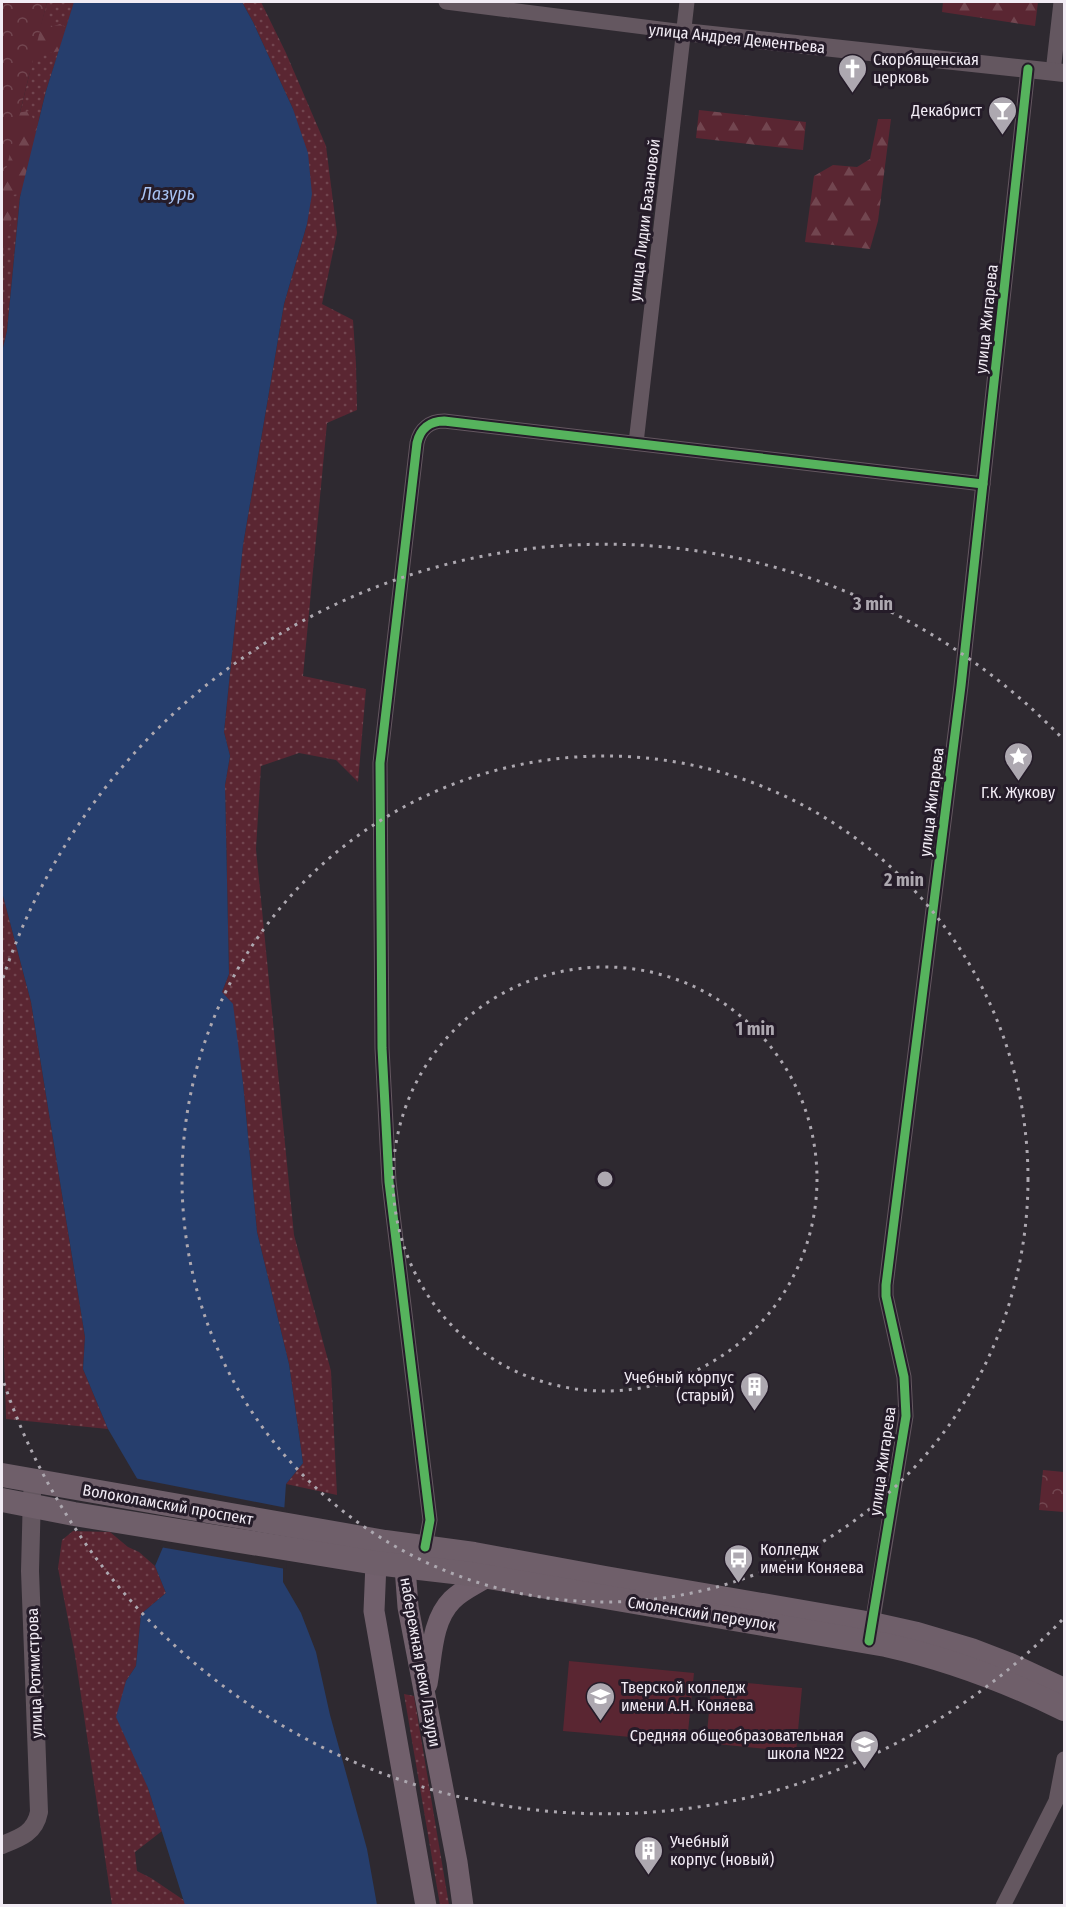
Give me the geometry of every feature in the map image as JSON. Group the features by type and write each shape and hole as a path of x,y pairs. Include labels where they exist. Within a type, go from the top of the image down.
{"main road":[{"name":"Волоколамский проспект","path":"2,1475 78,1488 332,1544"},
{"name":"Волоколамский проспект","path":"2,1500 74,1514 332,1544"},
{"name":"Смоленский переулок","path":"332,1544 380,1552 424,1547 474,1554 605,1578 870,1633 913,1651 959,1664 1016,1686 1065,1709"},
{"path":"405,1567 424,1547"},
{"name":"Смоленский переулок","path":"380,1552 405,1567 870,1633 938,1640 977,1652 1065,1690"},
{"name":"набережная реки Лазури","path":"380,1552 374,1611 426,1905"},
{"name":"набережная реки Лазури","path":"405,1567 408,1607 455,1850 463,1905"},
{"path":"424,1691 437,1625 442,1614 458,1595 487,1577"},
{"path":"389,1695 392,1682 404,1675 413,1676 424,1691"}],"street":[{"name":"улица Андрея Дементьева","path":"446,2 684,32 1059,72"},
{"name":"улица Лидии Базановой","path":"636,443 687,2"},
{"path":"1059,72 1061,2"},
{"name":"улица Жигарева","path":"870,1633 906,1416 904,1377 886,1296 886,1286 959,698 1028,69"},
{"path":"424,1547 430,1520 389,1182 382,1048 380,763 418,438 427,426 440,421 983,484"},
{"name":"улица Ротмистрова","path":"2,1845 27,1834 36,1824 39,1812 30,1571 33,1480"},
{"path":"1003,1905 1056,1801 1065,1759"}],"green space":[{"path":"2,2 47,2 2,186"},
{"path":"47,2 74,2 74,4 46,91 20,197 7,331 2,352 2,186"},
{"path":"242,2 261,2 286,53 326,146 337,233 322,304 353,320 356,364 357,410 327,423 303,676 366,689 358,782 336,760 299,753 261,766 256,849 294,1235 331,1371 337,1495 286,1484 303,1463 289,1364 257,1232 243,1083 222,992 229,974 225,785 230,756 224,732 243,545 284,304 307,224 293,109"},
{"path":"943,2 1038,2 1035,26 942,12"},
{"path":"46,7 51,27 60,24 70,30 66,50 42,55 33,65 24,84"},
{"path":"699,110 806,122 803,150 696,138"},
{"path":"30,111 34,121 46,123 28,193 12,195 12,217 2,255 2,118"},
{"path":"878,119 891,119 878,221 870,249 805,242 814,176 833,165 857,167 870,159"},
{"path":"2,892 31,1002 85,1337 83,1369 108,1429 6,1419 2,1293"},
{"path":"1043,1470 1064,1472 1064,1512 1039,1510"},
{"path":"73,1531 110,1532 155,1566 166,1593 141,1614 136,1666 126,1681 148,1788 162,1831 135,1852 137,1871 185,1901 185,1905 112,1905 75,1655 58,1568 62,1540"},
{"path":"569,1661 694,1673 687,1742 563,1731"},
{"path":"712,1680 802,1688 796,1752 706,1743"},
{"path":"404,1694 414,1696 449,1905 440,1905"}],"water":[{"name":"Лазурь","path":"74,2 242,2 293,109 308,153 312,194 307,224 284,304 243,545 224,732 230,756 225,785 229,974 222,992 233,1004 257,1232 289,1364 303,1463 286,1484 283,1582 301,1613 316,1652 330,1715 367,1849 377,1905 185,1905 148,1788 116,1717 126,1681 136,1666 141,1614 166,1593 155,1566 169,1533 108,1429 83,1369 85,1337 31,1002 2,892 2,352 7,331 20,197 46,91"}],"pier":[{"path":"134,1478 287,1508 286,1569 160,1547 166,1533"}],"cycle path":[{"path":"869,1641 906,1416 904,1377 886,1296 886,1285 961,686 1028,69"},
{"path":"425,1547 430,1520 389,1182 382,1048 380,763 417,443 423,430 430,424 444,421 983,484"}],"place":[{"name":"Скорбященская церковь","path":"852,94"},
{"name":"Декабрист","path":"1003,136"},
{"name":"Г.К. Жукову","path":"1018,782"},
{"name":"Учебный корпус (старый)","path":"755,1412"},
{"name":"Колледж имени Коняева","path":"739,1584"},
{"name":"Тверской колледж имени А.Н. Коняева","path":"600,1722"},
{"name":"Средняя общеобразовательная школа №22","path":"865,1770"},
{"name":"Учебный корпус (новый)","path":"649,1876"}]}
